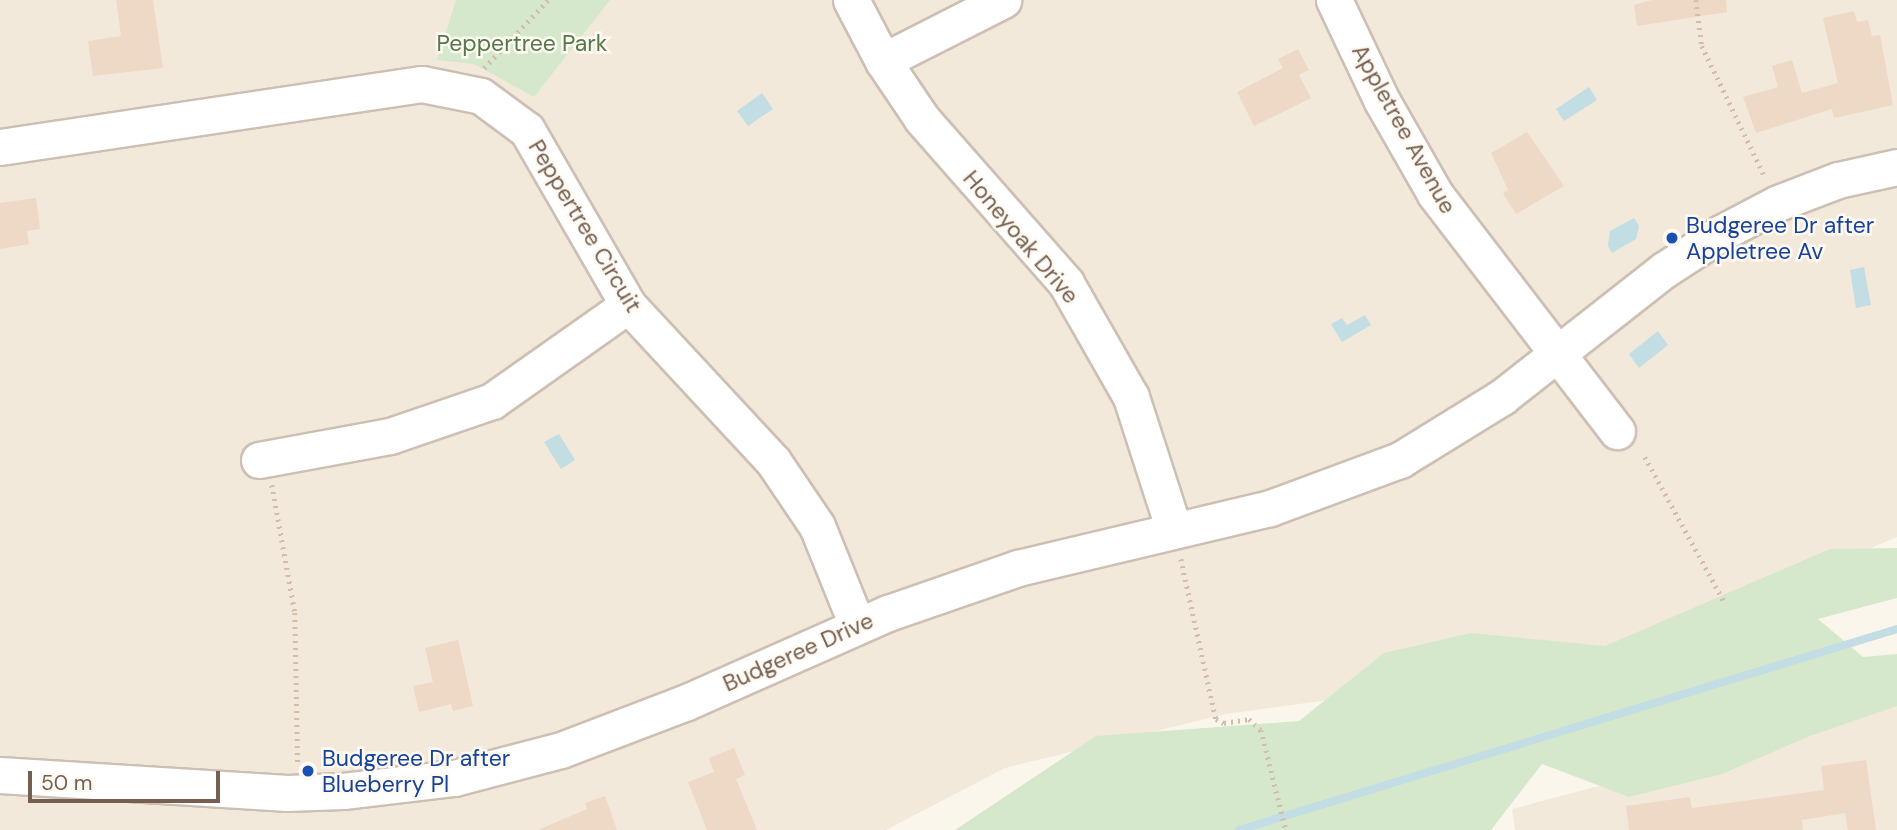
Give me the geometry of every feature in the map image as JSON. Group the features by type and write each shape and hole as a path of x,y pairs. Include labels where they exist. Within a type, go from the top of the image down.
{"street":[{"name":"Honeyoak Drive","path":"850,0 883,61 922,119 1066,284 1131,397 1177,544"},
{"path":"883,61 1003,0"},
{"name":"Appletree Avenue","path":"1334,0 1382,101 1435,194 1556,353"},
{"name":"Peppertree Circuit","path":"0,147 422,84 481,96 527,130 628,305 774,461 817,526 857,625"},
{"name":"Budgeree Drive","path":"0,775 300,793 454,778 561,751 687,702 857,625 1018,568 1177,544 1400,460 1462,425 1664,270 1778,203 1838,180 1897,167"},
{"path":"259,460 390,436 492,401 628,305"},
{"path":"1556,353 1617,431"}],"path":[{"path":"481,96 481,71 548,0"},
{"path":"1696,0 1702,46 1778,203"},
{"path":"1645,457 1725,603"},
{"path":"259,460 278,495 295,613 300,793"},
{"path":"1177,544 1216,719 1224,723 1249,719 1261,730 1285,827"}],"shaded area":[{"path":"0,0 1897,0 1897,537 1593,664 1226,714 1005,768 886,830 0,830"},
{"path":"1897,696 1897,830 1515,830 1512,809 1689,762"}],"green space":[{"name":"Peppertree Park","path":"456,0 610,0 534,97 474,64 437,60"},
{"path":"1897,548 1897,598 1818,619 1863,657 1897,654 1897,706 1810,736 1722,774 1629,797 1542,764 1491,830 955,830 1096,736 1299,721 1384,653 1471,633 1605,646 1830,549"}],"water":[{"path":"1589,87 1597,100 1564,121 1556,109"},
{"path":"762,93 773,109 748,126 737,111"},
{"path":"1634,218 1639,226 1636,239 1612,253 1608,246 1610,231"},
{"path":"1864,267 1871,305 1856,308 1850,270"},
{"path":"1365,315 1371,325 1342,342 1331,324 1342,318 1347,325"},
{"path":"1658,331 1668,345 1639,368 1629,354"},
{"path":"559,434 575,460 561,469 544,442"}],"building":[{"path":"116,0 153,0 163,68 93,76 88,41 121,36"},
{"path":"1652,0 1726,0 1727,12 1637,26 1634,5"},
{"path":"1854,11 1857,22 1868,20 1872,36 1880,35 1893,105 1834,118 1832,109 1756,133 1743,97 1778,87 1772,66 1792,60 1802,93 1838,83 1823,18"},
{"path":"1298,49 1309,70 1299,75 1311,98 1254,126 1237,92 1283,68 1278,59"},
{"path":"1527,132 1564,186 1516,214 1503,193 1508,190 1491,153"},
{"path":"36,198 40,229 27,231 29,244 0,249 0,203"},
{"path":"458,640 473,706 453,711 451,704 419,712 413,686 433,682 425,648"},
{"path":"734,748 745,775 736,779 757,830 707,830 688,782 714,772 709,758"},
{"path":"1866,760 1876,830 1848,830 1845,813 1802,820 1803,830 1629,830 1626,806 1690,797 1692,808 1824,790 1821,766"},
{"path":"605,796 617,830 538,830 587,809 585,803"}],"waterway":[{"path":"1239,830 1897,629"}],"place":[{"name":"Budgeree Dr after Appletree Av","path":"1672,238"},
{"name":"Budgeree Dr after Blueberry Pl","path":"308,771"}]}
